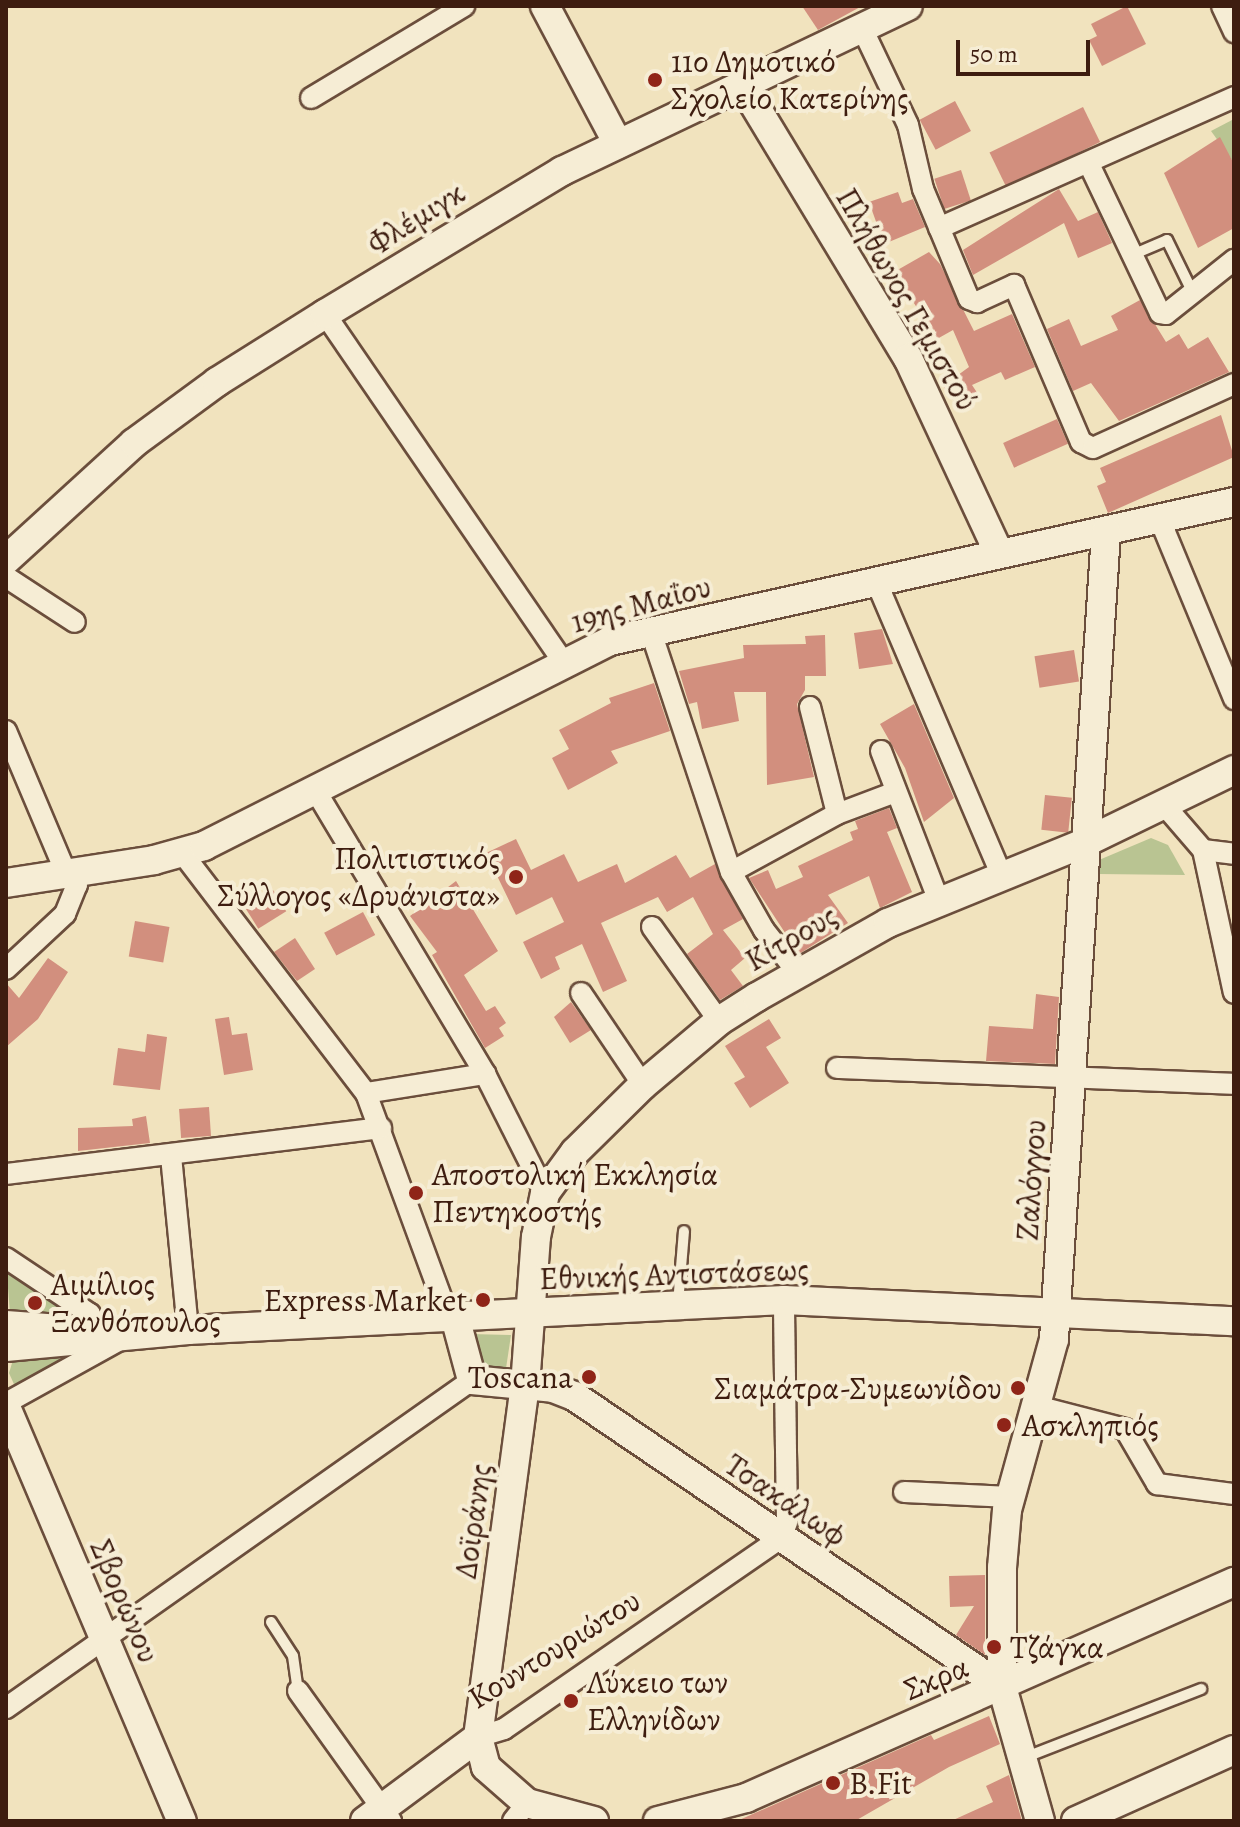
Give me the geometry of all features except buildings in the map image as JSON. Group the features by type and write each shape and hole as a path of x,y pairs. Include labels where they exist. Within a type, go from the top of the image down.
{"street":[{"path":"311,98 464,6"},
{"path":"545,6 618,144"},
{"name":"Φλέμιγκ","path":"6,560 134,443 217,382 325,314 519,195 618,144 908,6"},
{"path":"1222,6 1234,32"},
{"path":"862,28 908,125 923,189 969,299 977,302 1010,286 1017,289 1087,446 1234,384"},
{"name":"Πλήθωνος Γεμιστού","path":"743,86 908,358 999,553"},
{"path":"939,228 1234,97"},
{"path":"1089,164 1130,256 1160,313 1193,293 1234,260"},
{"path":"325,314 563,661"},
{"name":"19ης Μαΐου","path":"6,883 183,854 563,661 610,641 1234,502"},
{"path":"1160,520 1234,699"},
{"name":"Ζαλόγγου","path":"1040,1821 1020,1759 1001,1677 1002,1568 1011,1497 1057,1312 1106,532"},
{"path":"6,577 75,622"},
{"path":"876,581 1001,874"},
{"path":"651,632 731,872 764,930 797,972"},
{"path":"810,707 837,814"},
{"path":"6,731 77,885 65,914 6,969"},
{"path":"881,751 893,793 939,901"},
{"name":"Κίτρους","path":"533,1313 536,1237 545,1193 575,1152 643,1085 719,1021 797,972 939,901 1086,842 1234,770"},
{"path":"314,788 485,1074 545,1193"},
{"path":"731,872 837,814 893,793"},
{"path":"1165,806 1203,850 1234,993"},
{"path":"1203,850 1234,854"},
{"path":"6,1708 472,1380 452,1318 407,1215 381,1128 366,1093 183,854"},
{"path":"652,927 719,1021"},
{"path":"581,993 643,1085"},
{"path":"837,1068 1234,1084"},
{"path":"366,1093 485,1074"},
{"path":"6,1174 381,1128"},
{"path":"171,1156 188,1330"},
{"path":"6,1258 90,1314 112,1333"},
{"path":"781,1538 787,1522 784,1300"},
{"name":"Εθνικής Αντιστάσεως","path":"112,1333 784,1300 1234,1321"},
{"name":"Δοϊράνης","path":"478,1737 533,1313"},
{"path":"6,1325 112,1333"},
{"path":"6,1347 112,1333"},
{"path":"6,1405 112,1333"},
{"name":"Τσακάλωφ","path":"472,1380 574,1396 970,1666 1001,1677"},
{"name":"Σβορώνου","path":"6,1405 182,1821"},
{"path":"1036,1406 1125,1429 1157,1484 1234,1494"},
{"path":"904,1492 1011,1497"},
{"name":"Κουντουριώτου","path":"379,1818 478,1737 517,1720 781,1538"},
{"name":"Σκρα","path":"658,1821 746,1798 1001,1677 1234,1582"},
{"path":"298,1691 379,1818"},
{"path":"478,1737 486,1767 520,1812 594,1821"},
{"path":"1076,1821 1231,1759"}],"lane":[{"path":"1130,256 1167,240 1193,293"},
{"path":"678,1306 684,1231"},
{"path":"271,1622 293,1656 298,1691"},
{"path":"1020,1759 1201,1689"}],"green space":[{"path":"1234,119 1234,163 1211,131"},
{"path":"1151,838 1168,845 1185,875 1098,874 1099,860"},
{"path":"6,1263 86,1322 10,1313"},
{"path":"470,1334 511,1335 505,1375 484,1374"},
{"path":"105,1343 17,1391 9,1373 13,1360"}],"place":[{"name":"11ο Δημοτικό Σχολείο Κατερίνης","path":"655,80"},
{"name":"Πολιτιστικός Σύλλογος «Δρυάνιστα»","path":"516,877"},
{"name":"Αποστολική Εκκλησία Πεντηκοστής","path":"416,1193"},
{"name":"Express Market","path":"483,1300"},
{"name":"Αιμίλιος Ξανθόπουλος","path":"35,1303"},
{"name":"Toscana","path":"589,1377"},
{"name":"Σιαμάτρα-Συμεωνίδου","path":"1018,1388"},
{"name":"Ασκληπιός","path":"1004,1425"},
{"name":"Τζάγκα","path":"994,1647"},
{"name":"Λύκειο των Ελληνίδων","path":"571,1701"},
{"name":"B.Fit","path":"833,1783"}]}
